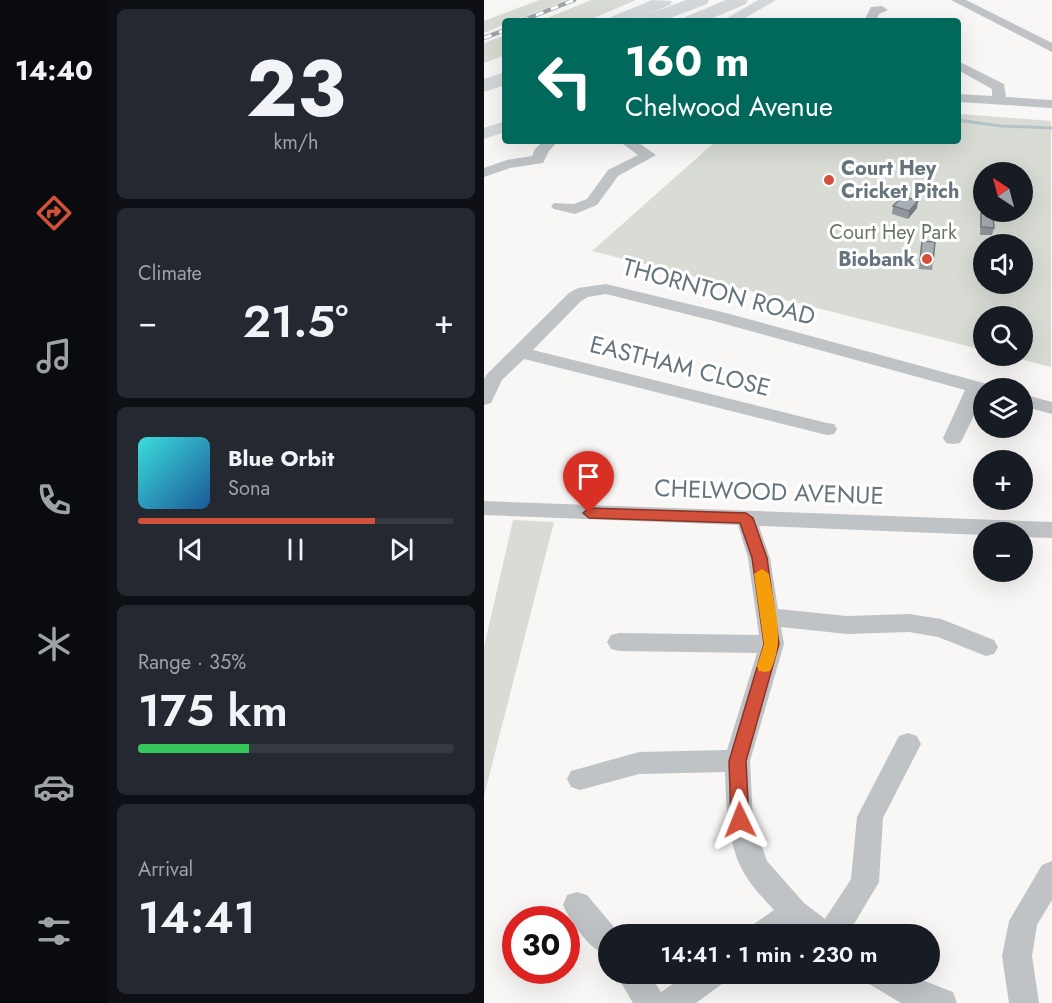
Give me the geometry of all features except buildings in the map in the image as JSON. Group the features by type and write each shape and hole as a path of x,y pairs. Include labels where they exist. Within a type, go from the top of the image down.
{"highway":[{"path":"624,18 666,0"},
{"path":"631,18 676,0"},
{"path":"655,18 701,0"},
{"path":"698,18 740,0"},
{"path":"484,76 502,69"},
{"path":"484,86 502,79"}],"main road":[{"path":"735,18 769,0"},
{"path":"484,134 502,127"}],"street":[{"path":"957,0 1051,48"},
{"path":"871,18 875,10 882,10"},
{"path":"961,67 999,87 999,101"},
{"path":"961,98 1051,104"},
{"path":"484,173 498,166 539,164 542,149 548,144"},
{"path":"572,211 596,199 613,173 654,157 631,144"},
{"name":"THORNTON ROAD","path":"484,399 494,378 575,297 584,292 606,289 973,386"},
{"name":"EASTHAM CLOSE","path":"520,352 827,429"},
{"path":"953,438 973,401"},
{"path":"1033,403 1051,408"},
{"name":"CHELWOOD AVENUE","path":"484,508 1051,530"},
{"path":"746,518 760,558 772,644 738,761 740,820 756,868 794,913 808,924"},
{"path":"767,617 847,626 909,622 941,628 986,647"},
{"path":"619,642 772,644"},
{"path":"838,924 865,882 870,817 908,744"},
{"path":"580,779 639,763 738,761"},
{"path":"1024,1003 1017,956 1023,921 1051,874"},
{"path":"577,905 598,930"},
{"path":"778,924 794,913"},
{"path":"638,984 651,1003"},
{"path":"671,1003 697,984"},
{"path":"896,984 907,991 942,1003"}],"green space":[{"path":"539,0 566,0 521,18 502,18 502,25 484,33 484,21"},
{"path":"591,0 636,0 594,18 547,18"},
{"path":"502,36 502,56 484,63 484,43"},
{"name":"Court Hey Park","path":"961,114 1051,121 1051,367 1033,362 1033,306 973,306 973,347 592,251 713,144 961,144"},
{"path":"513,520 554,522 484,796 484,647"}],"waterway":[{"path":"961,120 1000,126 1052,128"}],"railway":[{"path":"529,18 574,0"},
{"path":"484,38 502,31"}],"slow traffic":[{"path":"762,574 772,644 765,666"}],"place":[{"name":"Court Hey Cricket Pitch","path":"829,180"},
{"name":"Biobank","path":"927,259"}],"route":[{"path":"589,513 746,518 760,558 772,644 753,702 738,761 740,820"}]}
